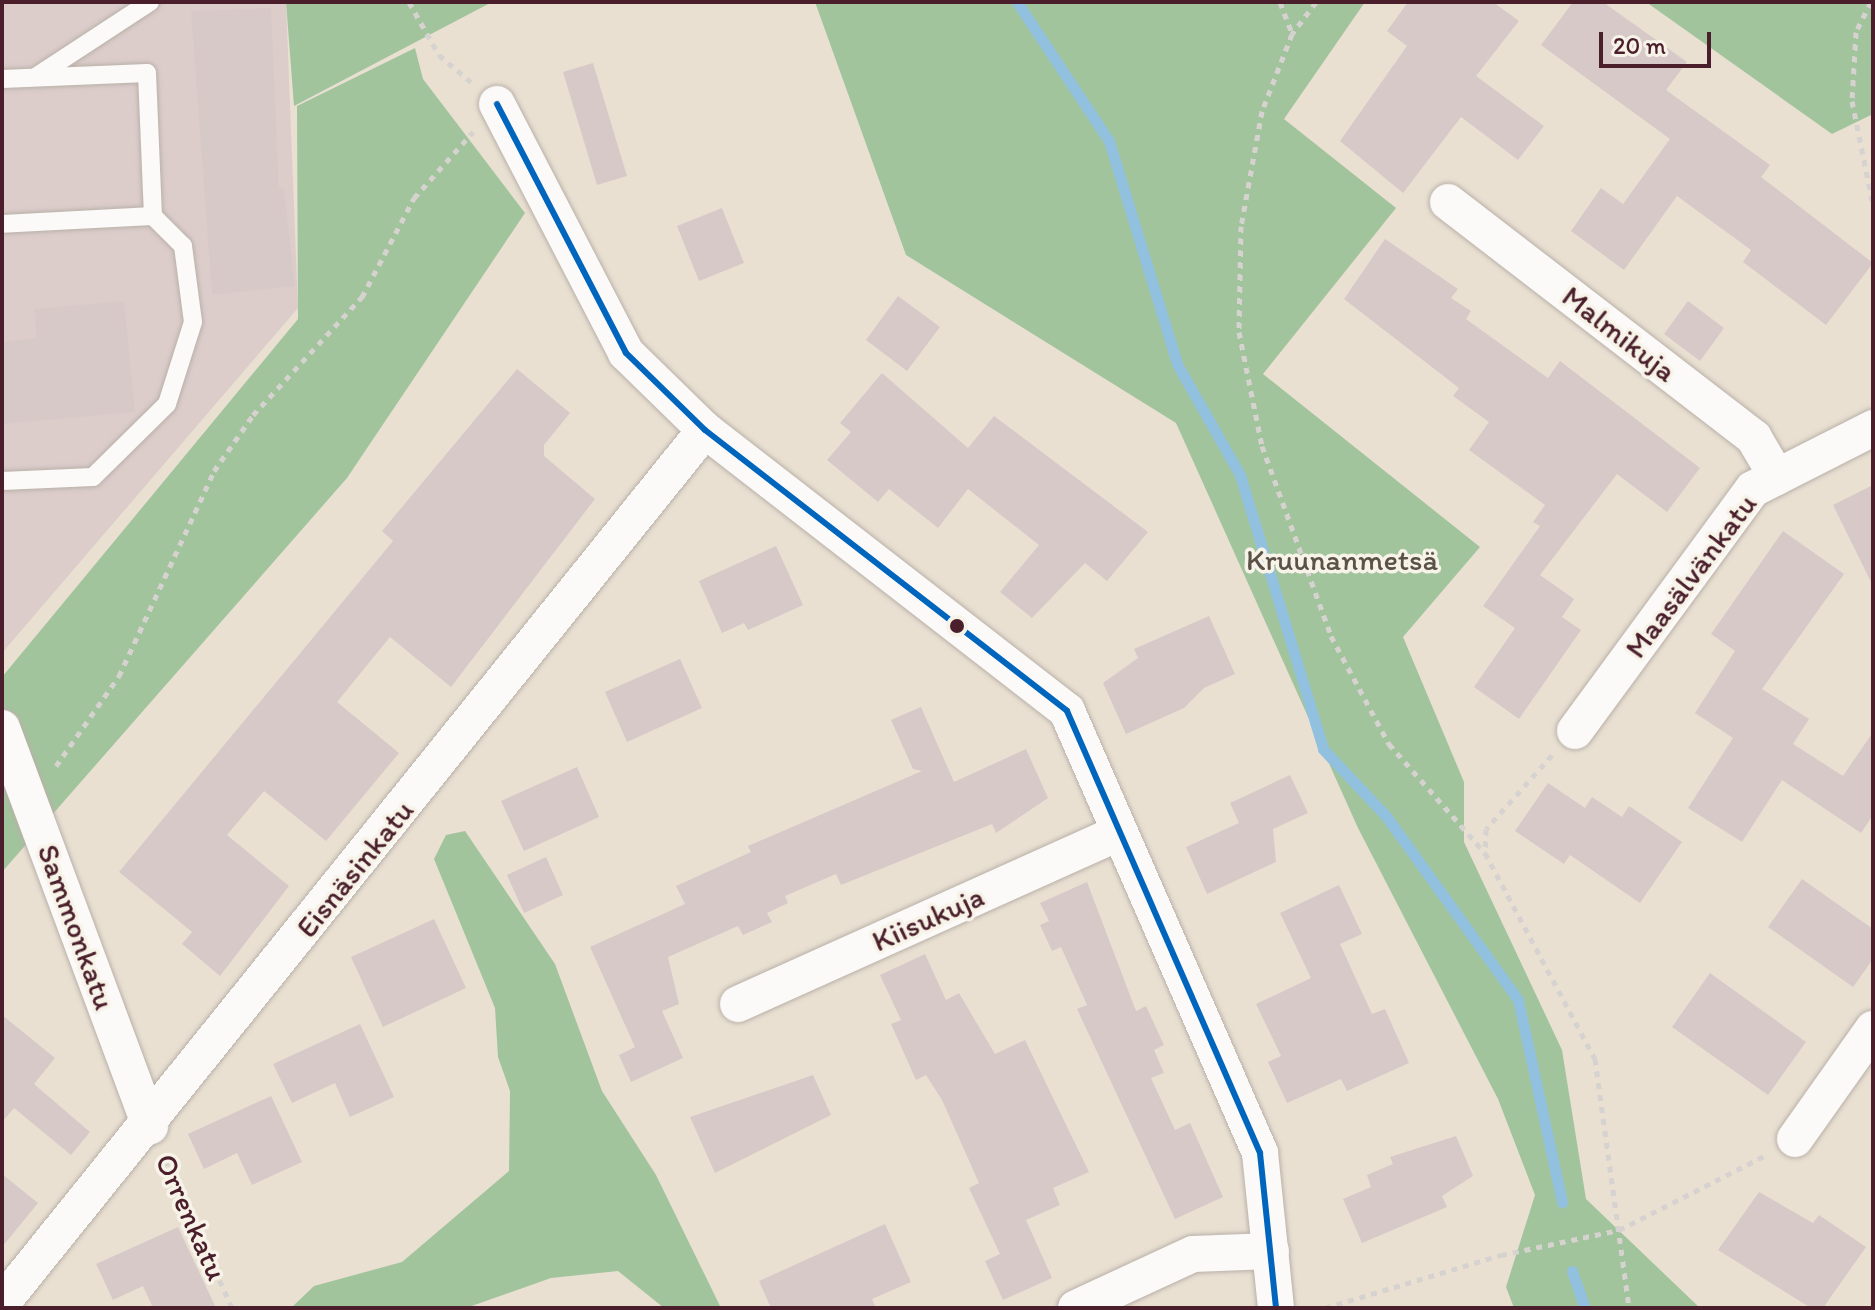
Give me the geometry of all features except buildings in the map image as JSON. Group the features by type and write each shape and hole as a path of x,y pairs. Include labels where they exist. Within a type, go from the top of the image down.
{"street":[{"path":"497,104 626,353 705,430 1067,711 1260,1153 1276,1308"},
{"name":"Malmikuja","path":"1448,202 1754,438 1777,477"},
{"name":"Maasälvänkatu","path":"1575,731 1753,489 1873,428"},
{"name":"Eisnäsinkatu","path":"2,1303 150,1126 705,430"},
{"name":"Sammonkatu","path":"2,728 150,1126"},
{"name":"Kiisukuja","path":"738,1004 1118,833"},
{"path":"1795,1139 1873,1029"},
{"path":"1076,1308 1193,1254 1271,1251"}],"lane":[{"path":"35,78 150,2"},
{"path":"2,79 147,73 153,216 183,246 193,322 167,404 93,477 2,481"},
{"path":"2,224 153,216"}],"path":[{"path":"27,795 72,750 119,676 214,471 253,415 362,297 414,198 497,104 439,55 409,2"},
{"path":"1280,2 1292,34"},
{"path":"1316,2 1292,34 1262,111 1241,226 1239,332 1262,446 1331,636 1389,744 1485,853 1595,1059 1629,1308"},
{"path":"1871,2 1856,32 1852,101 1873,205"},
{"path":"1485,853 1486,829 1575,731"},
{"name":"Orrenkatu","path":"150,1126 232,1308"},
{"path":"1325,1308 1501,1255 1619,1230 1795,1139"}],"shaded area":[{"path":"2,2 286,2 298,308 2,653"}],"green space":[{"path":"286,2 492,2 294,106"},
{"name":"Kruunanmetsä","path":"815,2 1365,2 1284,119 1396,208 1263,374 1480,547 1403,637 1464,782 1464,842 1562,1050 1586,1199 1700,1308 1514,1308 1506,1287 1535,1195 1498,1099 1358,828 1176,423 906,255"},
{"path":"1646,2 1873,2 1873,114 1832,134"},
{"path":"415,48 423,79 525,213 347,478 2,872 2,677 298,319 297,106"},
{"path":"465,831 555,964 602,1091 656,1175 721,1308 664,1308 618,1271 551,1278 466,1308 291,1308 314,1286 402,1262 509,1171 510,1091 498,1057 495,1008 434,859 446,835"}],"waterway":[{"path":"1017,2 1109,141 1177,364 1240,475 1323,749 1386,816 1518,1000 1562,1202"},
{"path":"1572,1271 1585,1308"}],"transit line":[{"path":"497,104 626,353 705,430 1067,711 1260,1153 1276,1308"}]}
